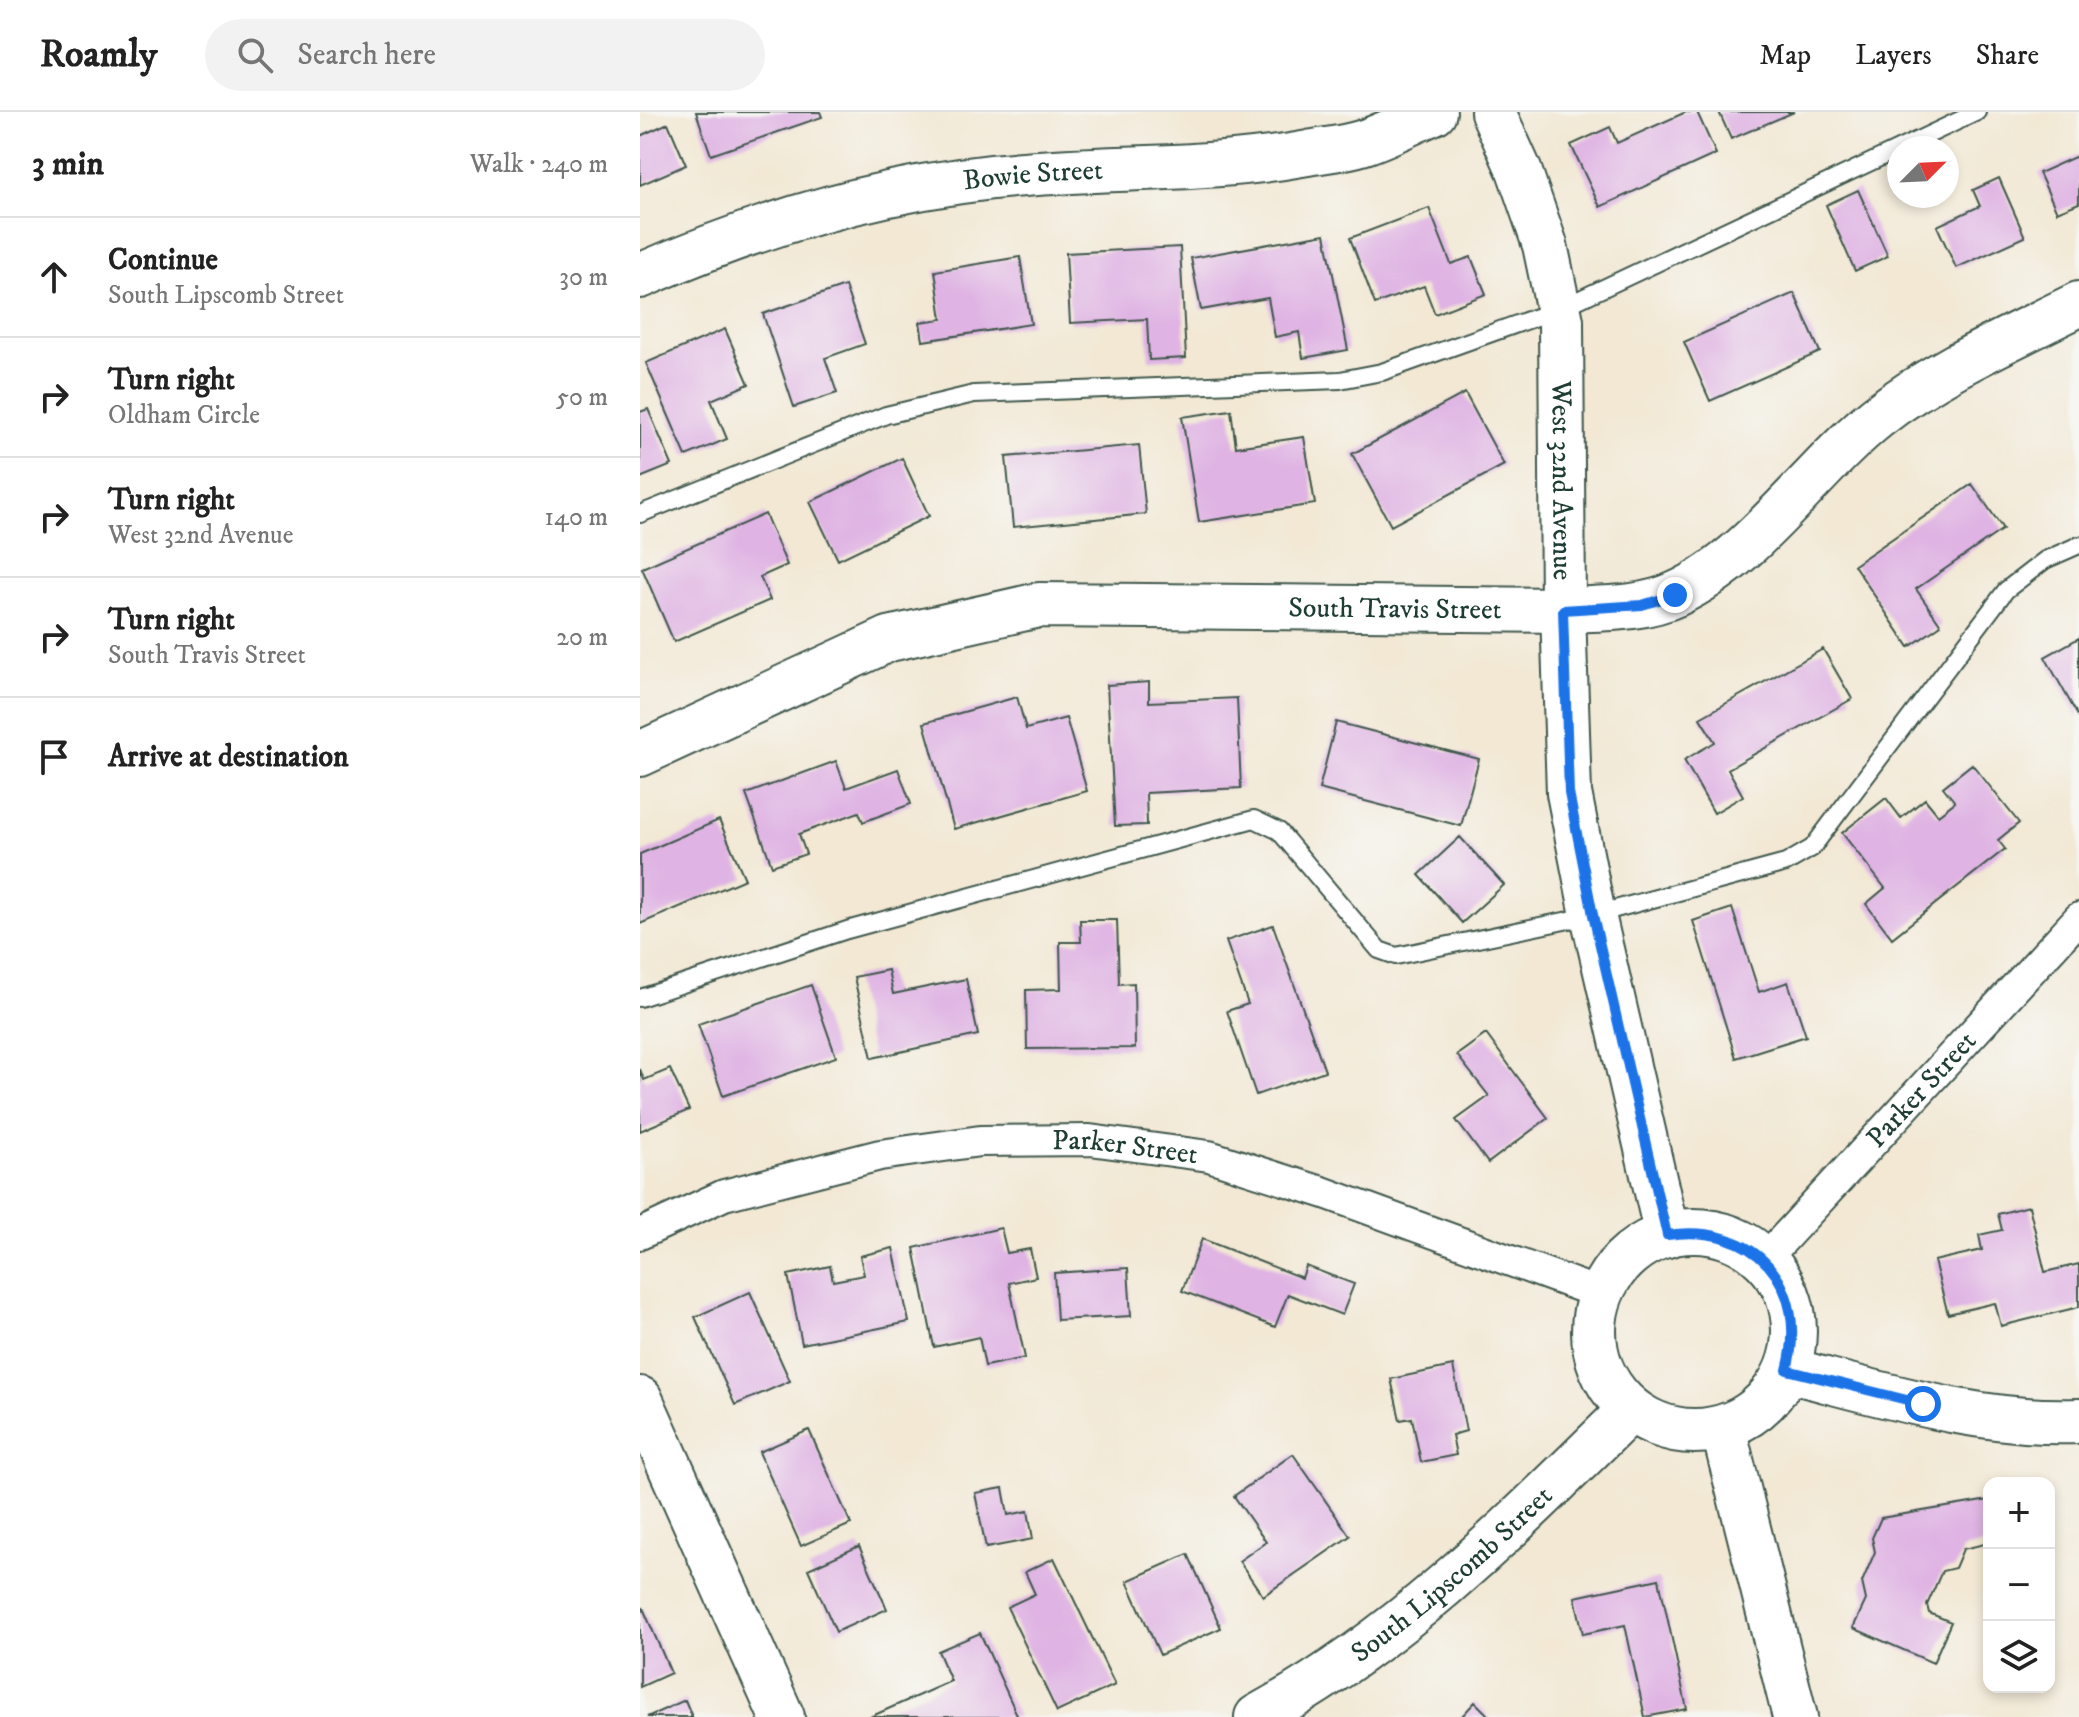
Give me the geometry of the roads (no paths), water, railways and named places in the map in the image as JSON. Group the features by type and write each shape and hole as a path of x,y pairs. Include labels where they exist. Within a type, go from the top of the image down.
{"street":[{"name":"Bowie Street","path":"640,276 706,247 824,209 904,192 1024,174 1148,171 1268,161 1360,143 1434,112"},
{"name":"West 32nd Avenue","path":"1493,112 1519,170 1545,245 1559,309 1564,415 1563,610 1569,793 1593,915 1667,1235"},
{"name":"South Travis Street","path":"640,754 889,639 1039,605 1563,610 1642,605 1694,584 1740,549 1878,417 1946,373 2079,304"},
{"name":"Parker Street","path":"1764,1260 2079,918"},
{"name":"Parker Street","path":"640,1234 724,1195 880,1155 980,1141 1090,1140 1209,1156 1325,1193 1601,1294"},
{"path":"1692,1231 1718,1235 1743,1244 1764,1260 1789,1300 1793,1335 1787,1370 1772,1395 1750,1415 1723,1428 1676,1430 1630,1410 1610,1387 1597,1358 1594,1325 1601,1294 1627,1257 1667,1235 1692,1231"},
{"path":"1787,1370 1923,1404 2012,1420 2079,1421"},
{"path":"640,1399 782,1717"},
{"name":"South Lipscomb Street","path":"1257,1717 1385,1636 1494,1544 1630,1410"},
{"path":"1723,1428 1795,1717"}],"lane":[{"path":"640,514 886,415 974,394 1340,380 1382,372 1559,309 1977,112"},
{"path":"640,998 847,930 1254,819 1279,831 1379,950 1396,956 1593,915 1786,863 1812,848 2006,590 2045,560 2079,545"}]}
